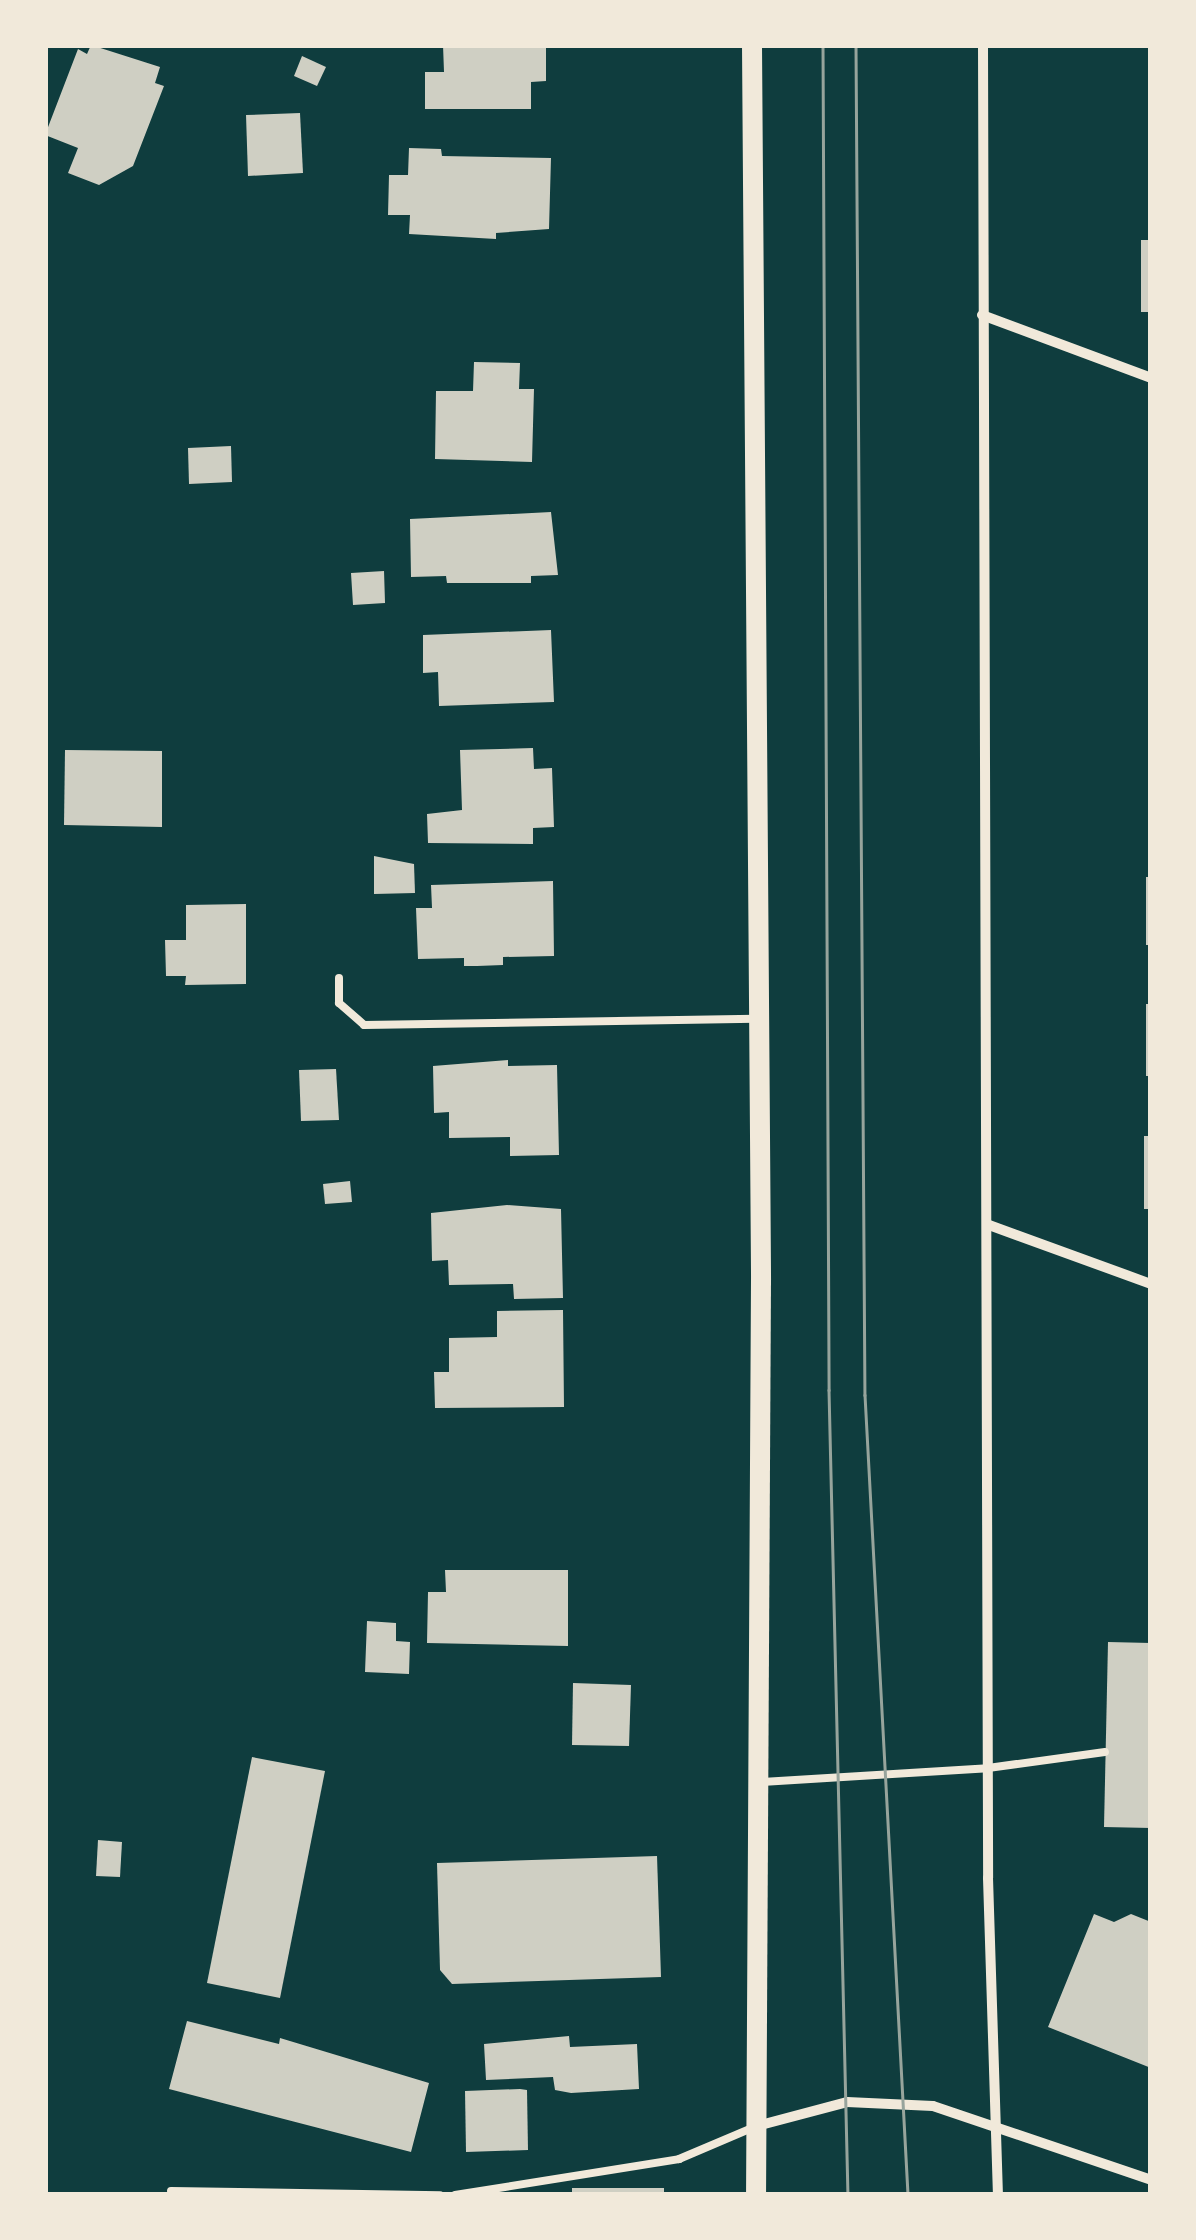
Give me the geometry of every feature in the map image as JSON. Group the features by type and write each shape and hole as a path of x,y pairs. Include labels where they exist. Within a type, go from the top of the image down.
{"main road":[{"path":"752,45 760,1019 756,2195"}],"street":[{"path":"982,45 988,1768 998,2195"},
{"path":"982,315 1151,378"},
{"path":"989,1225 1151,1284"},
{"path":"756,2126 820,2106 874,2102 933,2106 995,2123 1151,2180"}],"lane":[{"path":"339,978 338,1003 364,1026 760,1019"},
{"path":"755,1783 988,1768 1105,1752"},
{"path":"455,2195 679,2159 756,2126"},
{"path":"171,2190 440,2195"}],"building":[{"path":"91,45 160,67 155,83 164,86 133,166 99,185 68,173 78,148 45,135 78,49 87,54"},
{"path":"443,45 546,45 546,81 531,82 531,109 425,109 425,72 444,72"},
{"path":"302,56 326,67 317,86 294,76"},
{"path":"300,113 303,173 248,176 246,115"},
{"path":"409,148 441,149 442,156 551,158 549,229 496,233 496,239 409,234 410,215 388,215 389,175 408,175"},
{"path":"1141,240 1151,240 1151,312 1141,312"},
{"path":"474,362 520,363 519,389 534,389 532,462 435,459 436,391 473,391"},
{"path":"231,446 232,482 189,484 188,448"},
{"path":"551,512 558,575 531,576 531,583 447,583 446,576 411,577 410,519"},
{"path":"384,571 385,603 353,605 351,573"},
{"path":"551,630 554,702 439,706 438,672 423,673 423,635"},
{"path":"533,748 534,769 552,768 554,827 533,828 533,844 428,843 427,814 462,810 460,750"},
{"path":"65,750 162,751 162,827 64,825"},
{"path":"374,856 414,864 415,893 374,894"},
{"path":"1146,877 1151,877 1151,945 1146,945"},
{"path":"553,881 554,956 503,957 503,965 477,966 464,966 464,958 418,959 416,908 432,908 431,885"},
{"path":"246,904 246,984 185,985 186,976 166,976 165,940 186,940 186,905"},
{"path":"1146,1004 1151,1004 1151,1076 1146,1076"},
{"path":"508,1060 508,1066 557,1065 559,1155 510,1156 510,1137 449,1138 449,1112 434,1113 433,1066"},
{"path":"336,1069 339,1120 301,1121 299,1070"},
{"path":"1144,1136 1151,1136 1151,1209 1144,1209"},
{"path":"350,1181 352,1202 325,1204 323,1184"},
{"path":"507,1205 561,1209 563,1298 514,1299 513,1284 449,1285 448,1260 432,1261 431,1213"},
{"path":"563,1310 564,1407 435,1408 434,1372 449,1372 449,1338 497,1337 497,1311"},
{"path":"445,1570 568,1570 568,1646 427,1643 428,1592 446,1592"},
{"path":"367,1621 396,1623 396,1641 410,1642 409,1674 365,1672"},
{"path":"1108,1642 1151,1643 1151,1828 1104,1827"},
{"path":"573,1683 631,1685 629,1746 572,1745"},
{"path":"252,1757 325,1771 280,1998 207,1983"},
{"path":"98,1840 122,1842 120,1877 96,1876"},
{"path":"657,1856 661,1977 452,1984 440,1970 437,1863"},
{"path":"1094,1914 1114,1922 1131,1914 1151,1922 1151,2068 1048,2027"},
{"path":"187,2021 279,2044 280,2038 429,2083 411,2152 169,2089"},
{"path":"569,2036 570,2047 637,2044 639,2089 571,2093 555,2090 553,2077 486,2080 484,2044"},
{"path":"527,2090 528,2150 466,2152 465,2091"},
{"path":"572,2188 664,2188 664,2195 572,2195"}],"tram line":[{"path":"823,45 829,1390 848,2195"},
{"path":"856,45 865,1395 908,2195"}]}
